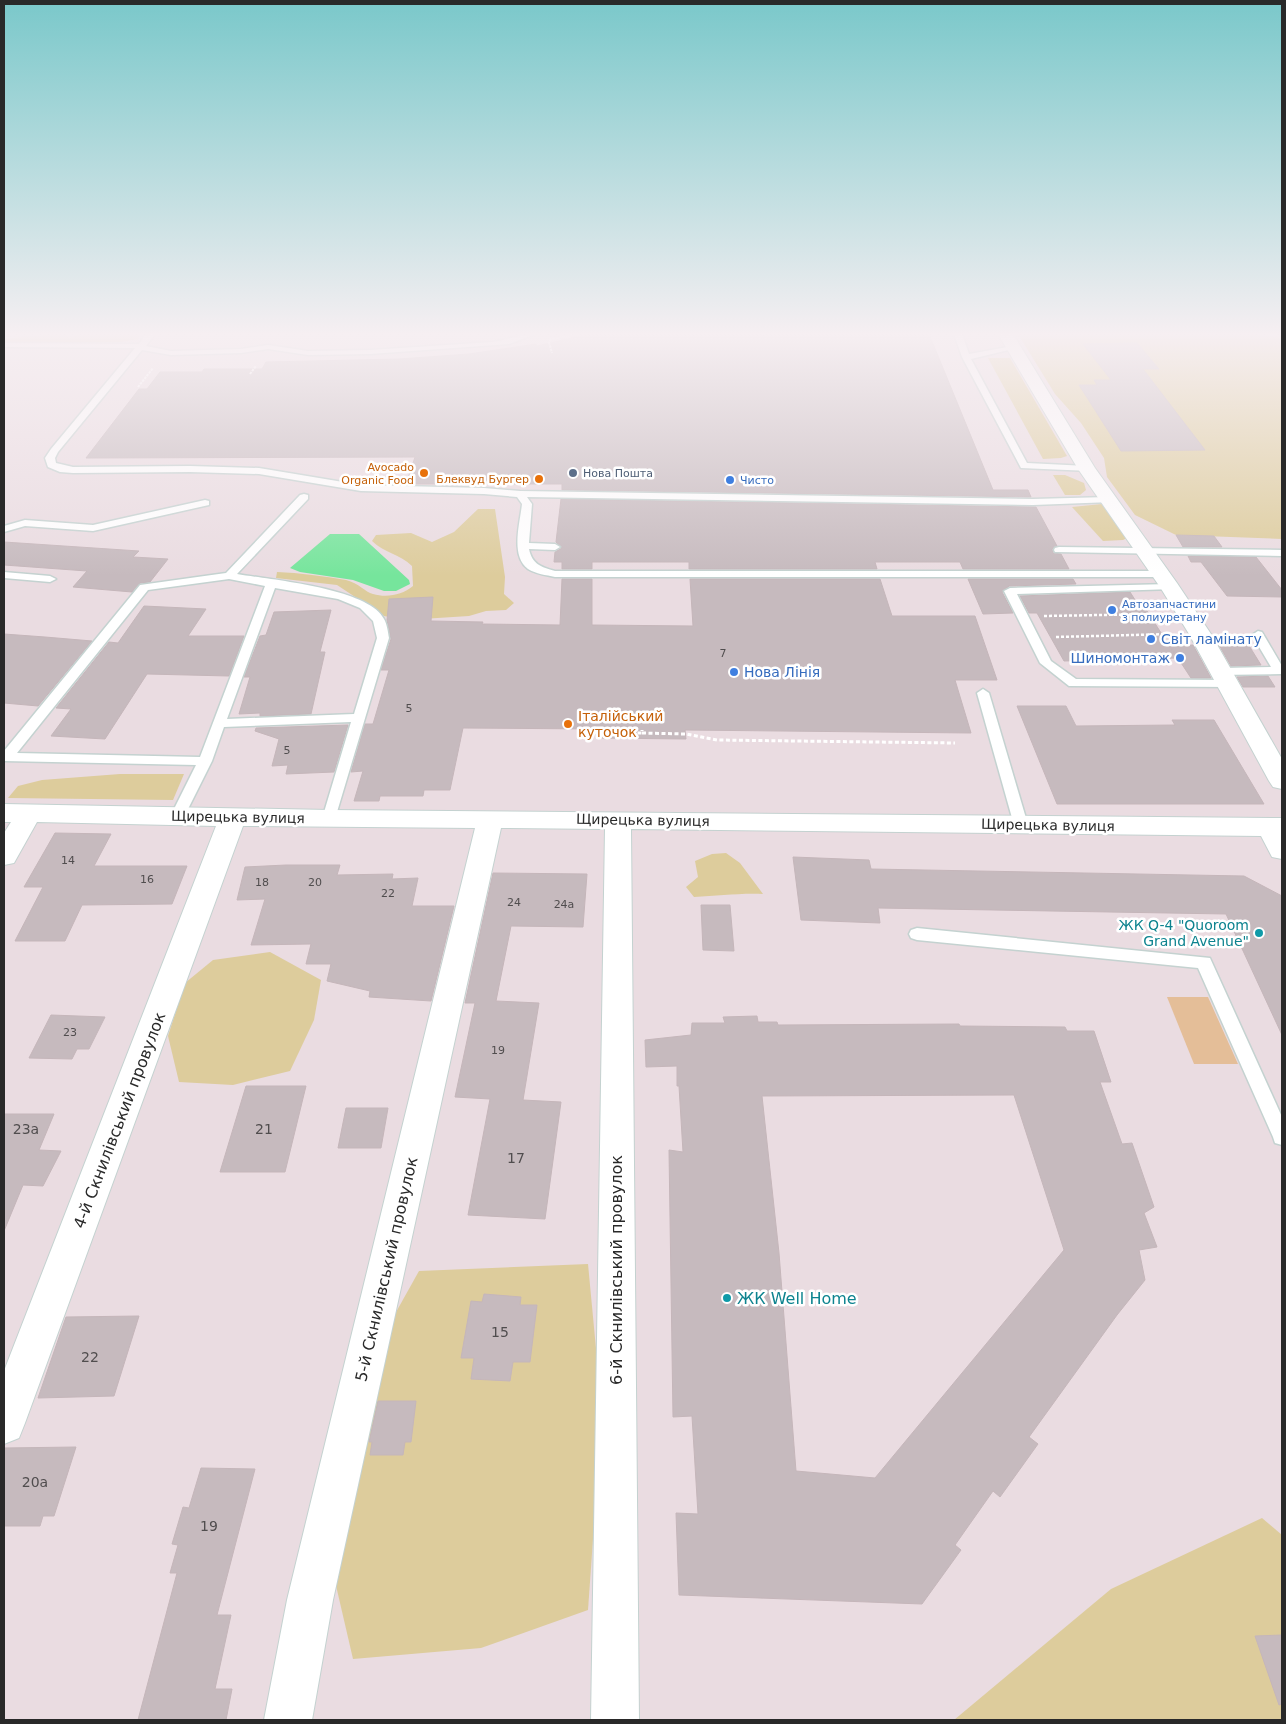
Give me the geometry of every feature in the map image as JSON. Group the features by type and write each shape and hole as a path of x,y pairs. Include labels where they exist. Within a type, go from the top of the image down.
{"street":[{"path":"1054,414 1087,469 1200,634 1282,781"},
{"path":"4,856 16,813"},
{"name":"Щирецька вулиця","path":"16,813 330,819 490,818 1276,827"},
{"name":"4-й Скнилівський провулок","path":"4,1423 233,817"},
{"name":"5-й Скнилівський провулок","path":"288,1720 310,1600 490,818"},
{"name":"6-й Скнилівський провулок","path":"615,1720 618,820"},
{"path":"1276,827 1282,850"}],"lane":[{"path":"83,414 54,451 50,458 51,465 60,469 73,470 259,471 296,475 344,486 375,489 498,490 520,494 1033,502 1108,500"},
{"path":"997,414 1024,466 1087,469"},
{"path":"520,494 527,504 523,546 525,559 534,569 555,574 1164,580"},
{"path":"229,576 304,497"},
{"path":"4,529 25,523 93,528 205,503"},
{"path":"523,546 555,547"},
{"path":"1059,550 1282,553"},
{"path":"4,575 50,578"},
{"path":"5,757 144,587 229,576 341,596 364,606 379,620 383,638 358,718 330,819"},
{"path":"1164,580 1010,591 1046,663 1073,683 1226,678 1279,672 1258,635"},
{"path":"178,815 205,761 271,584"},
{"path":"983,693 1021,825"},
{"path":"219,723 358,718"},
{"path":"5,757 205,761"},
{"path":"917,934 1204,962 1282,1137"}],"path":[{"path":"1022,616 1186,614"},
{"path":"1033,637 1200,634"},
{"path":"579,732 642,731 686,734 717,740 955,743"}],"shaded area":[{"path":"1019,414 1043,414 1067,456 1043,459"},
{"path":"1073,414 1282,414 1282,539 1176,535 1135,515 1107,477 1104,458"},
{"path":"1053,475 1065,475 1084,483 1086,490 1080,495 1065,495"},
{"path":"1102,504 1111,509 1129,537 1123,540 1103,541 1072,507"},
{"path":"478,509 495,509 505,577 504,594 514,603 506,610 486,611 469,616 406,620 384,616 337,585 276,578 277,572 312,575 351,581 370,593 378,595 389,596 399,594 413,586 412,566 372,541 376,535 411,533 432,542 454,532"},
{"path":"330,534 359,534 409,580 410,584 396,591 384,591 353,580 300,572 290,568"},
{"path":"120,774 184,774 173,800 8,798 18,786 42,780"},
{"path":"726,853 740,863 763,894 694,897 686,887 698,877 695,861 712,854"},
{"path":"270,952 321,980 314,1020 290,1071 233,1085 179,1082 168,1036 185,983 213,960"},
{"path":"1167,997 1208,997 1238,1064 1194,1064"},
{"path":"588,1264 602,1412 588,1610 481,1648 353,1659 331,1564 386,1330 419,1271"},
{"path":"1262,1518 1282,1535 1282,1720 954,1720 1111,1589"}],"building":[{"path":"119,414 962,414 993,490 1028,490 1031,497 562,490 562,484 406,484 415,457 86,458"},
{"path":"1098,414 1178,414 1205,450 1121,451"},
{"path":"561,499 1036,507 1057,546 1052,549 1053,553 1061,554 1069,569 963,569 960,562 875,562 877,569 689,569 689,562 592,562 592,569 562,569 562,562 554,562 555,552 562,548 556,542"},
{"path":"1176,535 1214,536 1222,547 1183,547"},
{"path":"4,542 139,551 133,557 168,559 150,582 140,583 132,592 73,587 87,571 4,565"},
{"path":"1188,556 1256,557 1282,590 1282,597 1227,596 1201,562 1191,562"},
{"path":"562,579 592,579 592,625 693,626 690,579 880,579 892,616 975,616 997,680 955,680 971,733 685,730 686,739 598,738 598,729 463,728 450,790 424,790 423,796 380,796 379,801 354,801 363,771 351,772 365,724 373,724 389,670 381,670 391,639 387,620 389,599 433,597 431,621 560,625"},
{"path":"968,579 1073,579 1076,584 1009,586 1002,592 1013,613 983,614"},
{"path":"1130,592 1137,603 1142,603 1177,658 1064,661 1037,613 1029,613 1020,596"},
{"path":"144,606 206,609 188,636 244,636 229,676 147,674 105,739 51,736 71,709 56,708 109,642 118,643"},
{"path":"331,610 320,652 325,652 311,714 260,716 260,713 239,714 250,677 244,677 260,636 266,635 274,612"},
{"path":"4,634 92,641 38,706 4,703"},
{"path":"1248,644 1261,665 1231,666 1219,645"},
{"path":"1193,645 1211,678 1191,678 1170,646"},
{"path":"1268,676 1275,687 1243,687 1237,677"},
{"path":"1017,706 1066,706 1076,726 1175,725 1172,720 1214,720 1264,804 1057,804"},
{"path":"348,725 334,772 286,774 288,765 272,766 279,739 255,731 256,728"},
{"path":"55,833 111,834 94,866 187,866 172,904 82,905 65,941 15,941 43,887 24,887"},
{"name":"ЖК Q-4 \"Quoroom Grand Avenue\"","path":"793,857 869,860 871,869 1244,876 1282,896 1282,1035 1226,914 878,908 880,923 801,920"},
{"path":"340,865 337,875 393,874 392,879 418,878 412,906 454,906 431,1001 369,997 370,991 327,981 331,964 306,964 311,944 251,945 265,899 237,900 245,867"},
{"path":"493,873 587,874 583,927 511,926 496,1001 539,1003 523,1100 561,1102 545,1219 468,1215 490,1099 455,1097 475,1003 465,1003"},
{"path":"701,905 730,905 734,951 703,950"},
{"path":"51,1015 105,1017 89,1049 77,1049 72,1059 29,1058"},
{"name":"ЖК Well Home","path":"757,1016 758,1022 777,1022 778,1025 959,1024 960,1026 1065,1027 1067,1031 1094,1031 1111,1082 1100,1082 1122,1144 1132,1143 1154,1207 1144,1213 1157,1247 1139,1250 1145,1280 1117,1315 1029,1437 1038,1444 1000,1497 993,1491 955,1545 961,1550 922,1604 679,1595 676,1513 698,1514 692,1416 673,1417 669,1150 683,1152 679,1086 677,1086 677,1066 646,1067 645,1040 691,1035 692,1023 725,1023 723,1017","holes":["1014,1095 1064,1250 875,1478 796,1471 779,1253 762,1096"]},
{"path":"246,1086 306,1086 285,1172 220,1172"},
{"path":"346,1108 388,1108 381,1148 338,1148"},
{"path":"4,1114 54,1114 39,1150 61,1151 43,1186 23,1185 4,1231"},
{"path":"484,1294 521,1297 520,1305 537,1305 530,1362 513,1362 510,1381 471,1379 474,1358 461,1358 471,1301 482,1302"},
{"path":"139,1316 114,1396 38,1398 66,1317"},
{"path":"378,1401 416,1401 411,1442 405,1442 403,1455 370,1455 372,1442 369,1442"},
{"path":"76,1447 54,1516 43,1516 40,1526 4,1526 4,1448"},
{"path":"201,1468 255,1469 217,1615 231,1615 215,1689 232,1689 226,1720 138,1720 177,1573 170,1573 178,1545 172,1544 183,1507 189,1508"},
{"path":"1282,1635 1282,1704 1279,1705 1255,1636"}],"place":[{"name":"Avocado Organic Food","path":"424,473"},
{"name":"Нова Пошта","path":"573,473"},
{"name":"Блеквуд Бургер","path":"539,479"},
{"name":"Чисто","path":"730,480"},
{"name":"Автозапчастини з полиуретану","path":"1112,610"},
{"name":"Світ ламінату","path":"1151,639"},
{"name":"Шиномонтаж","path":"1180,658"},
{"name":"Нова Лінія","path":"734,672"},
{"name":"Італійський куточок","path":"568,724"},
{"name":"ЖК Q-4 \"Quoroom Grand Avenue\"","path":"1259,933"},
{"name":"ЖК Well Home","path":"727,1298"}]}
